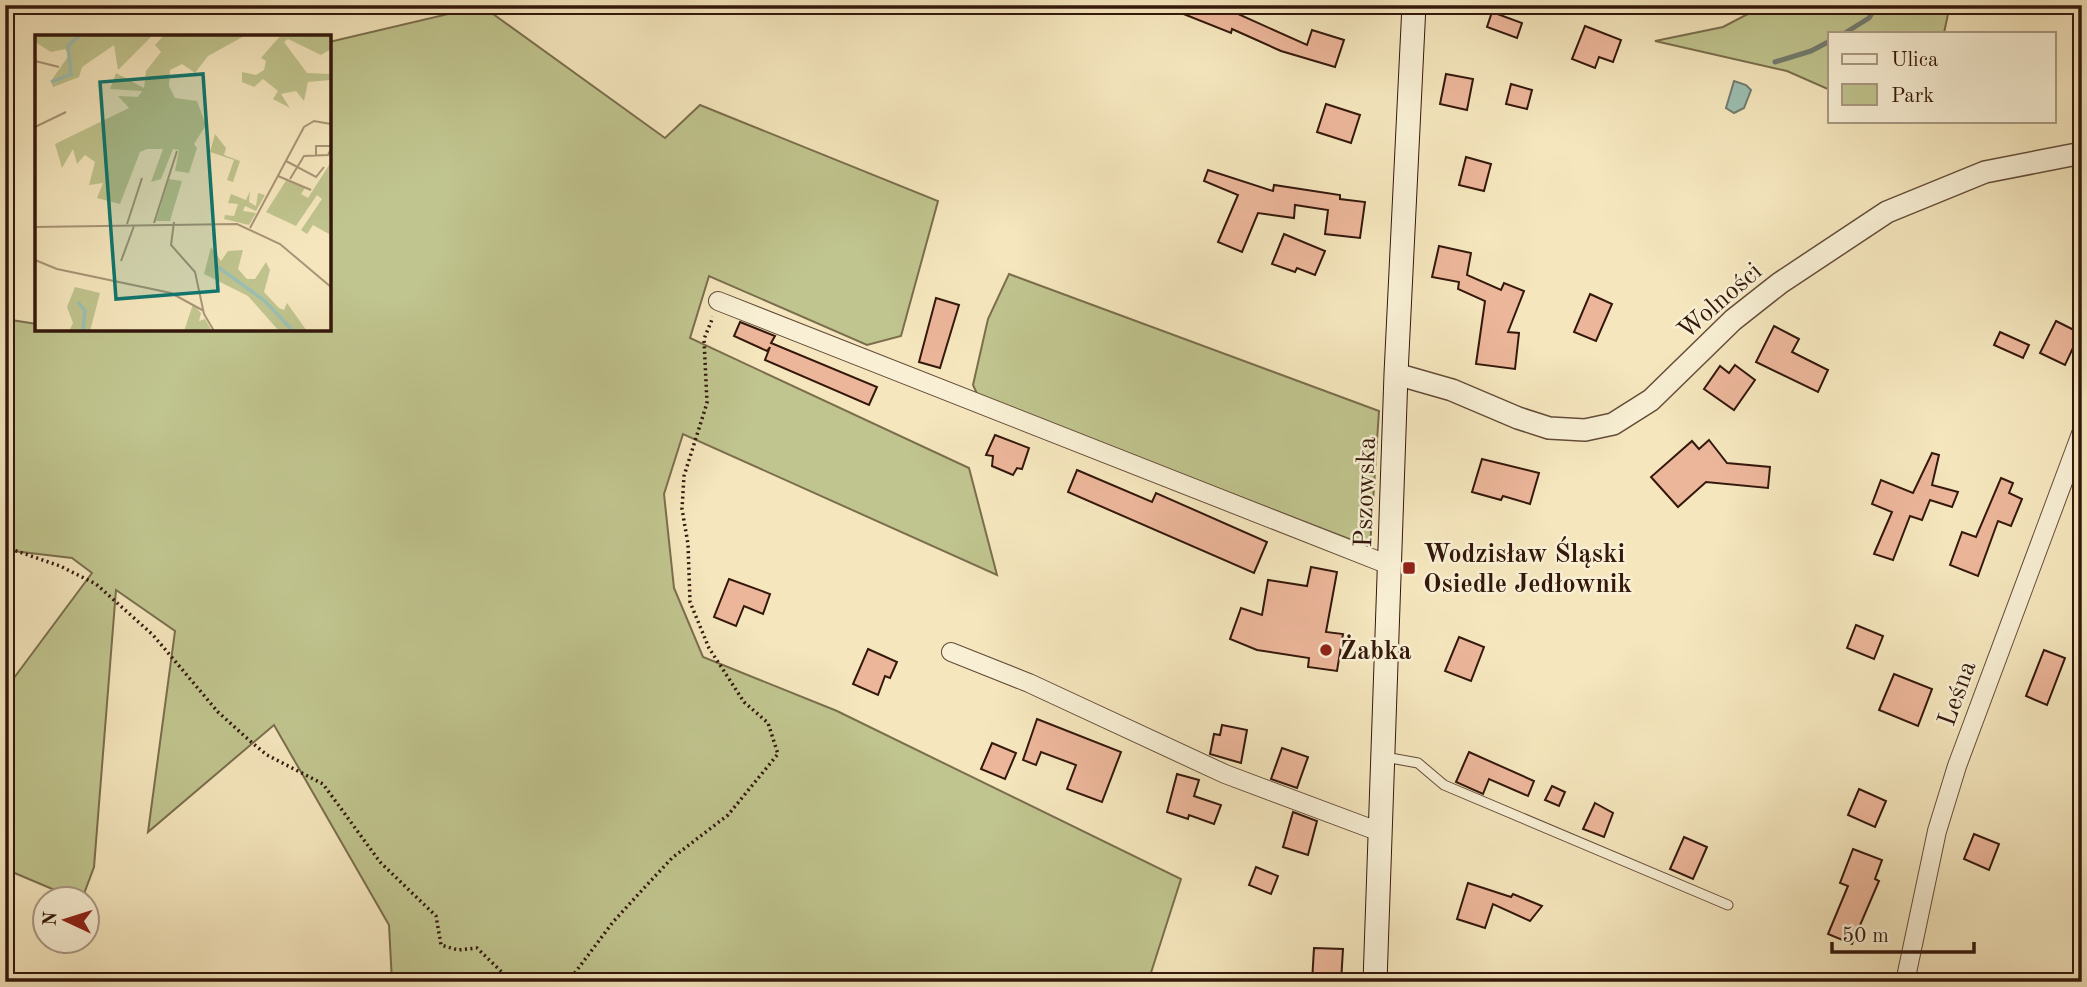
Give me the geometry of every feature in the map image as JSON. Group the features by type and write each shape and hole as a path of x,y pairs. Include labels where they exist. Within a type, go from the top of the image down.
{"main road":[{"name":"Pszowska","path":"1375,982 1396,374 1414,5"}],"street":[{"name":"Wolności","path":"1396,374 1452,390 1549,428 1585,430 1613,424 1651,400 1733,320 1780,283 1887,212 1985,172 2082,153"},
{"path":"718,302 1389,565"},
{"name":"Leśna","path":"1905,982 1937,831 1953,779 2082,430"},
{"path":"951,652 1029,683 1225,774 1380,832"}],"lane":[{"path":"1383,756 1418,763 1444,785 1728,905"}],"path":[{"path":"568,982 613,922 672,858 728,815 778,754 768,723 744,702 709,648 690,601 688,544 682,509 684,476 708,403 704,339 718,302"},
{"path":"5,547 60,566 96,584 153,635 218,712 267,755 323,784 380,862 436,916 441,944 458,950 477,948 508,978 516,982"}],"green space":[{"path":"1765,5 1950,5 1944,32 1828,32 1828,89 1787,71 1655,41 1723,27"},
{"path":"482,6 665,138 700,105 938,201 901,336 867,345 709,276 690,338 969,468 997,575 683,434 664,494 674,588 703,657 837,711 1181,879 1148,982 392,982 389,925 274,725 148,832 175,631 116,590 94,867 87,886 45,886 5,869 5,690 92,573 72,558 5,550 5,319 35,324 35,331 331,331 331,42"},
{"path":"1009,274 1379,411 1370,547 978,396 973,385 988,319"}],"shaded area":[{"path":"1734,81 1751,90 1744,108 1734,113 1726,108"}],"building":[{"path":"1161,5 1241,5 1238,14 1307,45 1312,30 1344,40 1335,67 1281,51 1232,29 1231,33"},
{"path":"1492,12 1522,23 1517,38 1487,27"},
{"path":"1585,26 1621,40 1613,62 1599,57 1595,68 1572,59"},
{"path":"1446,74 1473,79 1467,110 1440,104"},
{"path":"1511,84 1532,90 1527,109 1506,104"},
{"path":"1326,104 1360,115 1351,143 1317,132"},
{"path":"1466,157 1491,164 1484,191 1459,185"},
{"path":"1208,170 1273,191 1274,185 1340,195 1340,199 1365,202 1360,238 1325,234 1328,210 1295,205 1294,218 1258,213 1242,252 1218,242 1238,195 1204,181"},
{"path":"1284,234 1325,251 1315,275 1297,268 1295,272 1272,264"},
{"path":"1439,246 1471,253 1467,275 1501,290 1504,283 1524,291 1508,332 1519,333 1515,369 1476,364 1485,301 1458,289 1459,282 1432,277"},
{"path":"1590,294 1612,304 1596,341 1574,332"},
{"path":"936,298 959,305 940,368 919,362"},
{"path":"2056,321 2080,333 2065,365 2040,353"},
{"path":"740,322 775,336 771,343 877,387 869,405 765,360 770,347 767,351 734,336"},
{"path":"1774,326 1799,339 1792,352 1828,370 1818,392 1756,362"},
{"path":"2000,332 2029,345 2023,358 1994,345"},
{"path":"1735,365 1755,380 1734,410 1704,389 1720,366 1729,373"},
{"path":"995,435 1029,448 1022,469 1017,468 1013,475 992,466 993,456 986,455"},
{"path":"1709,440 1727,463 1770,467 1768,488 1706,482 1678,507 1651,477 1692,441 1699,449"},
{"path":"1932,453 1939,455 1932,485 1958,492 1952,507 1930,500 1922,520 1910,516 1893,560 1874,554 1892,512 1872,504 1881,480 1913,493"},
{"path":"1482,459 1539,473 1530,504 1503,496 1501,500 1472,492"},
{"path":"1077,470 1152,502 1156,493 1267,542 1254,573 1068,492"},
{"path":"2001,478 2013,483 2009,493 2022,499 2011,526 1998,521 1978,576 1950,565 1962,532 1976,537"},
{"path":"1311,567 1337,572 1326,632 1343,634 1337,671 1308,667 1309,658 1257,650 1230,639 1241,608 1262,615 1268,580 1307,586"},
{"path":"729,579 770,594 763,614 744,606 736,626 714,617"},
{"path":"1856,625 1883,636 1874,659 1847,648"},
{"path":"1459,637 1484,647 1471,681 1445,671"},
{"path":"868,649 897,662 890,678 885,676 878,695 853,684"},
{"path":"2044,650 2065,658 2047,705 2026,696"},
{"path":"1894,674 1932,689 1918,726 1879,710"},
{"path":"1037,719 1121,752 1102,802 1067,789 1076,765 1041,752 1036,765 1023,760"},
{"path":"1222,725 1247,730 1241,763 1210,754 1214,734 1220,735"},
{"path":"992,743 1016,753 1005,779 981,769"},
{"path":"1282,748 1308,757 1297,788 1271,779"},
{"path":"1469,752 1534,781 1528,796 1489,779 1483,794 1456,782"},
{"path":"1177,774 1199,780 1194,796 1221,805 1214,824 1189,815 1188,819 1167,812"},
{"path":"1552,786 1565,792 1559,806 1545,800"},
{"path":"1859,789 1886,801 1875,827 1848,815"},
{"path":"1595,803 1613,813 1604,837 1583,829"},
{"path":"1293,812 1317,821 1308,855 1283,847"},
{"path":"1974,834 1999,844 1989,870 1964,859"},
{"path":"1684,837 1707,847 1693,879 1670,869"},
{"path":"1853,849 1882,860 1875,879 1879,881 1852,944 1828,934 1848,886 1840,883"},
{"path":"1256,867 1278,876 1271,894 1249,885"},
{"path":"1468,883 1511,897 1513,894 1542,906 1530,921 1493,904 1485,928 1457,919"},
{"path":"1314,948 1343,949 1341,982 1312,982"}],"waterway":[{"path":"1847,32 1869,18 1877,5"},
{"path":"1775,62 1811,51 1828,42"}],"place":[{"name":"Wodzisław Śląski Osiedle Jedłownik","path":"1409,568"},
{"name":"Żabka","path":"1326,650"}]}
